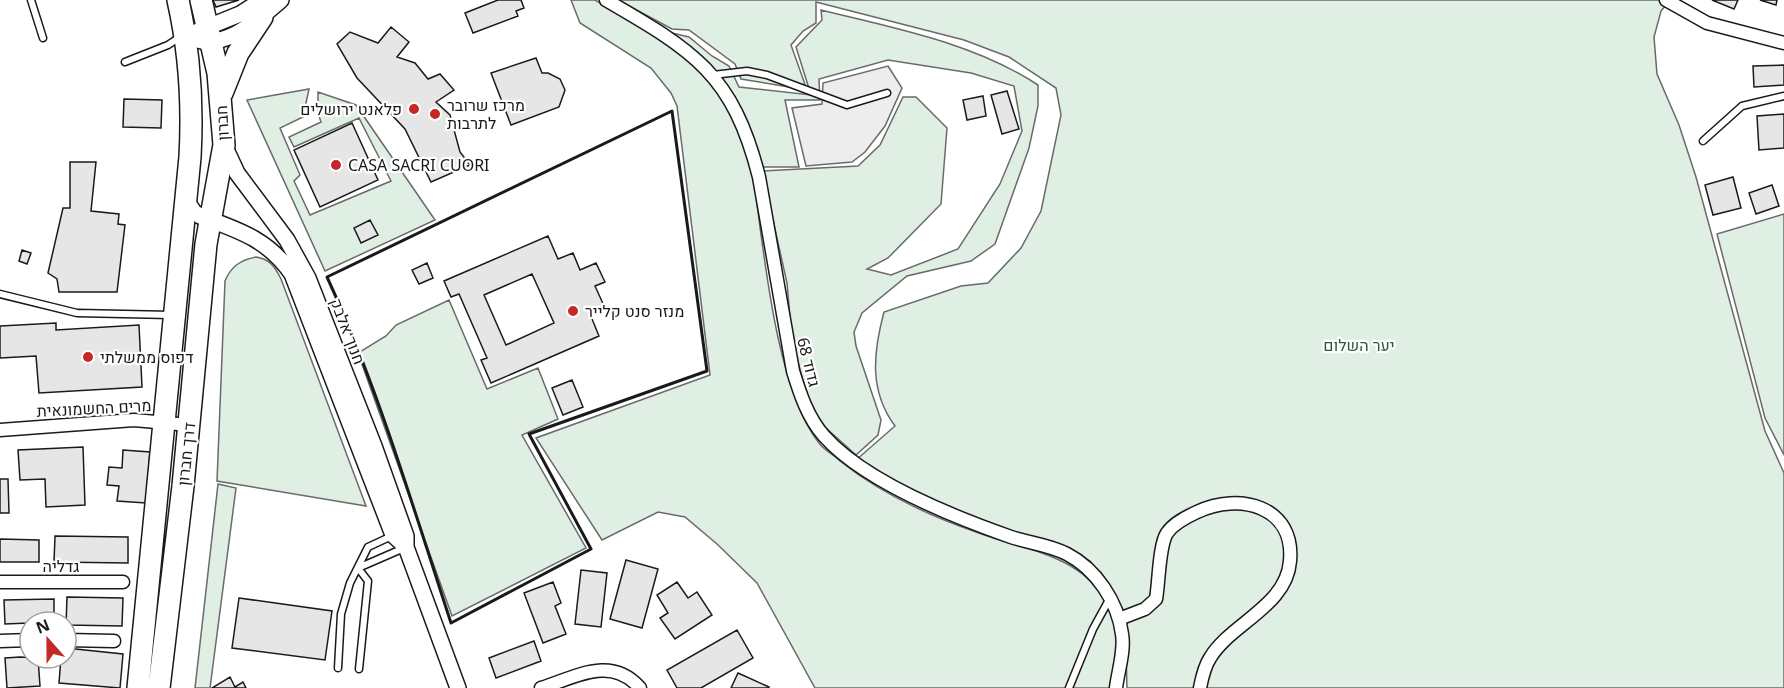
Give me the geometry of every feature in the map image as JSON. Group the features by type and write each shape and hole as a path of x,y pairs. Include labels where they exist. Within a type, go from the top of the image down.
{"highway":[{"path":"178,0 181,45"},
{"path":"201,0 211,35"},
{"path":"221,99 238,53 262,8"},
{"name":"חברון","path":"211,35 221,99 224,145 211,220"},
{"name":"חברון","path":"181,45 191,134 186,200"},
{"path":"165,422 186,200"},
{"name":"דרך חברון","path":"159,688 189,425 194,350 211,220"},
{"name":"דרך חברון","path":"138,688 165,422"}],"street":[{"path":"181,45 201,41 281,0"},
{"name":"גדוד 68","path":"606,0 661,32 692,55 713,75 734,108 753,150 793,371 800,396 823,435 853,462 887,482 984,527 1068,554 1095,576 1111,598 1123,636 1116,688"},
{"path":"1666,0 1707,23 1784,43"},
{"name":"חנוך אלבק","path":"224,145 237,173 287,240 308,278 374,446 402,539"},
{"name":"חנוך אלבק","path":"186,200 194,212 258,239 271,249 292,274 402,539 458,688"},
{"name":"מרים החשמונאית","path":"0,430 118,421 189,425"},
{"path":"1119,619 1145,609 1156,599 1161,571 1162,543 1168,531 1183,518 1210,506 1236,501 1263,508 1282,526 1290,543 1290,563 1271,599 1210,657 1200,688"},
{"name":"גדליה","path":"0,582 123,582"},
{"path":"0,641 18,640"},
{"path":"78,640 114,641"},
{"path":"541,688 587,673 610,670 622,672 640,688"}],"lane":[{"path":"32,0 43,38"},
{"path":"125,62 181,45"},
{"path":"713,75 747,71 767,75 847,105 887,93"},
{"path":"1703,141 1742,106 1784,96"},
{"path":"0,294 77,313 174,316"},
{"path":"358,568 402,539"},
{"path":"338,668 341,614 347,591 368,547 402,539"},
{"path":"358,568 368,581 359,669"},
{"path":"1069,688 1093,629 1111,598"}],"green space":[{"path":"571,0 595,0 642,26 689,37 712,56 729,66 739,87 811,95 796,47 822,20 821,10 933,38 987,58 1038,85 1038,106 1029,148 995,244 971,261 907,276 862,313 854,332 856,346 881,420 878,435 856,455 816,419 804,384 792,340 787,283 762,171 858,166 880,145 903,97 916,97 947,128 941,204 888,258 867,269 891,275 958,249 1000,184 1022,131 1014,86 971,73 888,60 819,79 820,100 785,100 799,167 752,167 766,272 781,350 791,386 804,418 819,443 855,473 922,511 1055,558 1073,567 1089,580 1103,595 1115,624 1115,662 1111,688 815,688 757,583 685,517 658,512 602,540 536,438 710,375 677,106 671,93 651,68 580,23"},
{"name":"יער השלום","path":"618,0 1670,0 1661,11 1654,37 1657,74 1679,125 1696,177 1765,431 1784,473 1784,688 1127,688 1125,614 1090,561 1052,541 1023,536 931,501 856,460 895,426 887,413 877,385 877,342 884,312 961,286 988,283 1021,248 1041,211 1061,115 1056,88 1009,57 964,40 816,2 816,23 803,31 791,45 807,90 741,79 735,64 689,30 672,29"},
{"path":"309,89 303,117 280,128 300,175 294,181 310,215 391,181 359,118 294,147 289,137 321,122 318,113 318,92 356,105 435,220 325,271 247,100"},
{"path":"1784,214 1784,455 1765,418 1717,234"},
{"path":"256,257 271,264 281,279 366,506 217,481 225,281 237,264"},
{"path":"449,300 487,389 538,368 558,419 522,435 586,548 452,616 358,353 386,336 396,325"},
{"path":"218,484 236,488 210,688 195,688"}],"shaded area":[{"path":"888,66 902,88 885,126 865,152 852,162 806,166 792,108 822,104 823,83"}],"building":[{"path":"213,0 239,0 216,7"},
{"path":"498,0 521,0 524,8 516,11 518,16 473,33 465,13"},
{"path":"1712,0 1738,0 1734,9"},
{"path":"1760,0 1777,0 1776,5"},
{"name":"פלאנט ירושלים","path":"391,27 409,42 397,57 415,63 428,79 440,74 454,90 436,102 450,115 460,152 470,165 431,182 405,129 357,78 337,44 350,32 378,43"},
{"path":"536,58 542,73 548,73 560,79 565,90 559,107 511,125 491,73"},
{"path":"1784,65 1784,85 1754,87 1753,66"},
{"path":"1007,91 1019,129 1002,134 991,95"},
{"path":"983,96 986,116 967,120 963,100"},
{"path":"124,99 162,100 161,128 123,127"},
{"path":"1784,114 1784,148 1759,150 1757,116"},
{"name":"CASA SACRI CUORI","path":"352,123 378,180 320,207 294,150"},
{"path":"70,162 96,162 91,211 119,214 118,224 125,225 117,292 59,292 57,279 48,273 63,208 70,208"},
{"path":"1733,177 1741,208 1713,215 1705,185"},
{"path":"1772,185 1779,206 1756,214 1749,193"},
{"path":"370,220 378,235 361,243 354,228"},
{"name":"מנזר סנט קלייר","path":"548,236 558,259 573,253 580,270 596,263 605,282 595,286 605,308 590,314 599,336 491,383 481,360 487,358 459,294 451,297 444,281","holes":["532,274 554,323 506,345 484,295"]},
{"path":"22,250 31,253 27,264 19,261"},
{"path":"427,263 433,278 419,284 412,270"},
{"name":"דפוס ממשלתי","path":"56,323 56,330 139,325 142,387 39,393 36,356 0,358 0,326"},
{"path":"572,380 583,407 563,415 552,388"},
{"path":"83,447 85,505 46,507 45,479 20,480 18,450"},
{"path":"123,450 150,452 146,503 117,501 119,486 107,485 109,467 122,468"},
{"path":"0,479 8,479 9,513 0,513"},
{"path":"55,536 128,537 128,563 54,562"},
{"path":"0,539 39,540 39,562 0,562"},
{"path":"626,560 658,569 642,628 610,619"},
{"path":"581,570 607,573 601,627 575,624"},
{"path":"553,582 561,603 555,606 566,634 543,643 524,593"},
{"path":"677,582 688,598 697,592 712,615 675,639 660,618 668,613 657,595"},
{"path":"67,597 123,598 122,626 78,625 78,610 67,610"},
{"path":"239,598 332,611 325,660 232,648"},
{"path":"54,599 54,610 18,610 18,623 5,624 4,600"},
{"path":"737,630 753,658 701,688 677,688 667,670"},
{"path":"534,641 541,661 496,678 489,658"},
{"path":"78,649 123,654 120,688 59,683 60,670 78,670"},
{"path":"18,657 18,670 39,670 40,686 7,688 5,658"},
{"path":"738,673 769,687 769,688 731,688"},
{"path":"230,677 235,687 243,682 246,688 212,688"}],"wall":[{"path":"672,111 707,371 529,434 591,549 451,623 379,405 327,277 672,111"}],"place":[{"name":"פלאנט ירושלים","path":"414,109"},
{"name":"מרכז שרובר לתרבות","path":"435,114"},
{"name":"CASA SACRI CUORI","path":"336,165"},
{"name":"מנזר סנט קלייר","path":"573,311"},
{"name":"דפוס ממשלתי","path":"88,357"}]}
